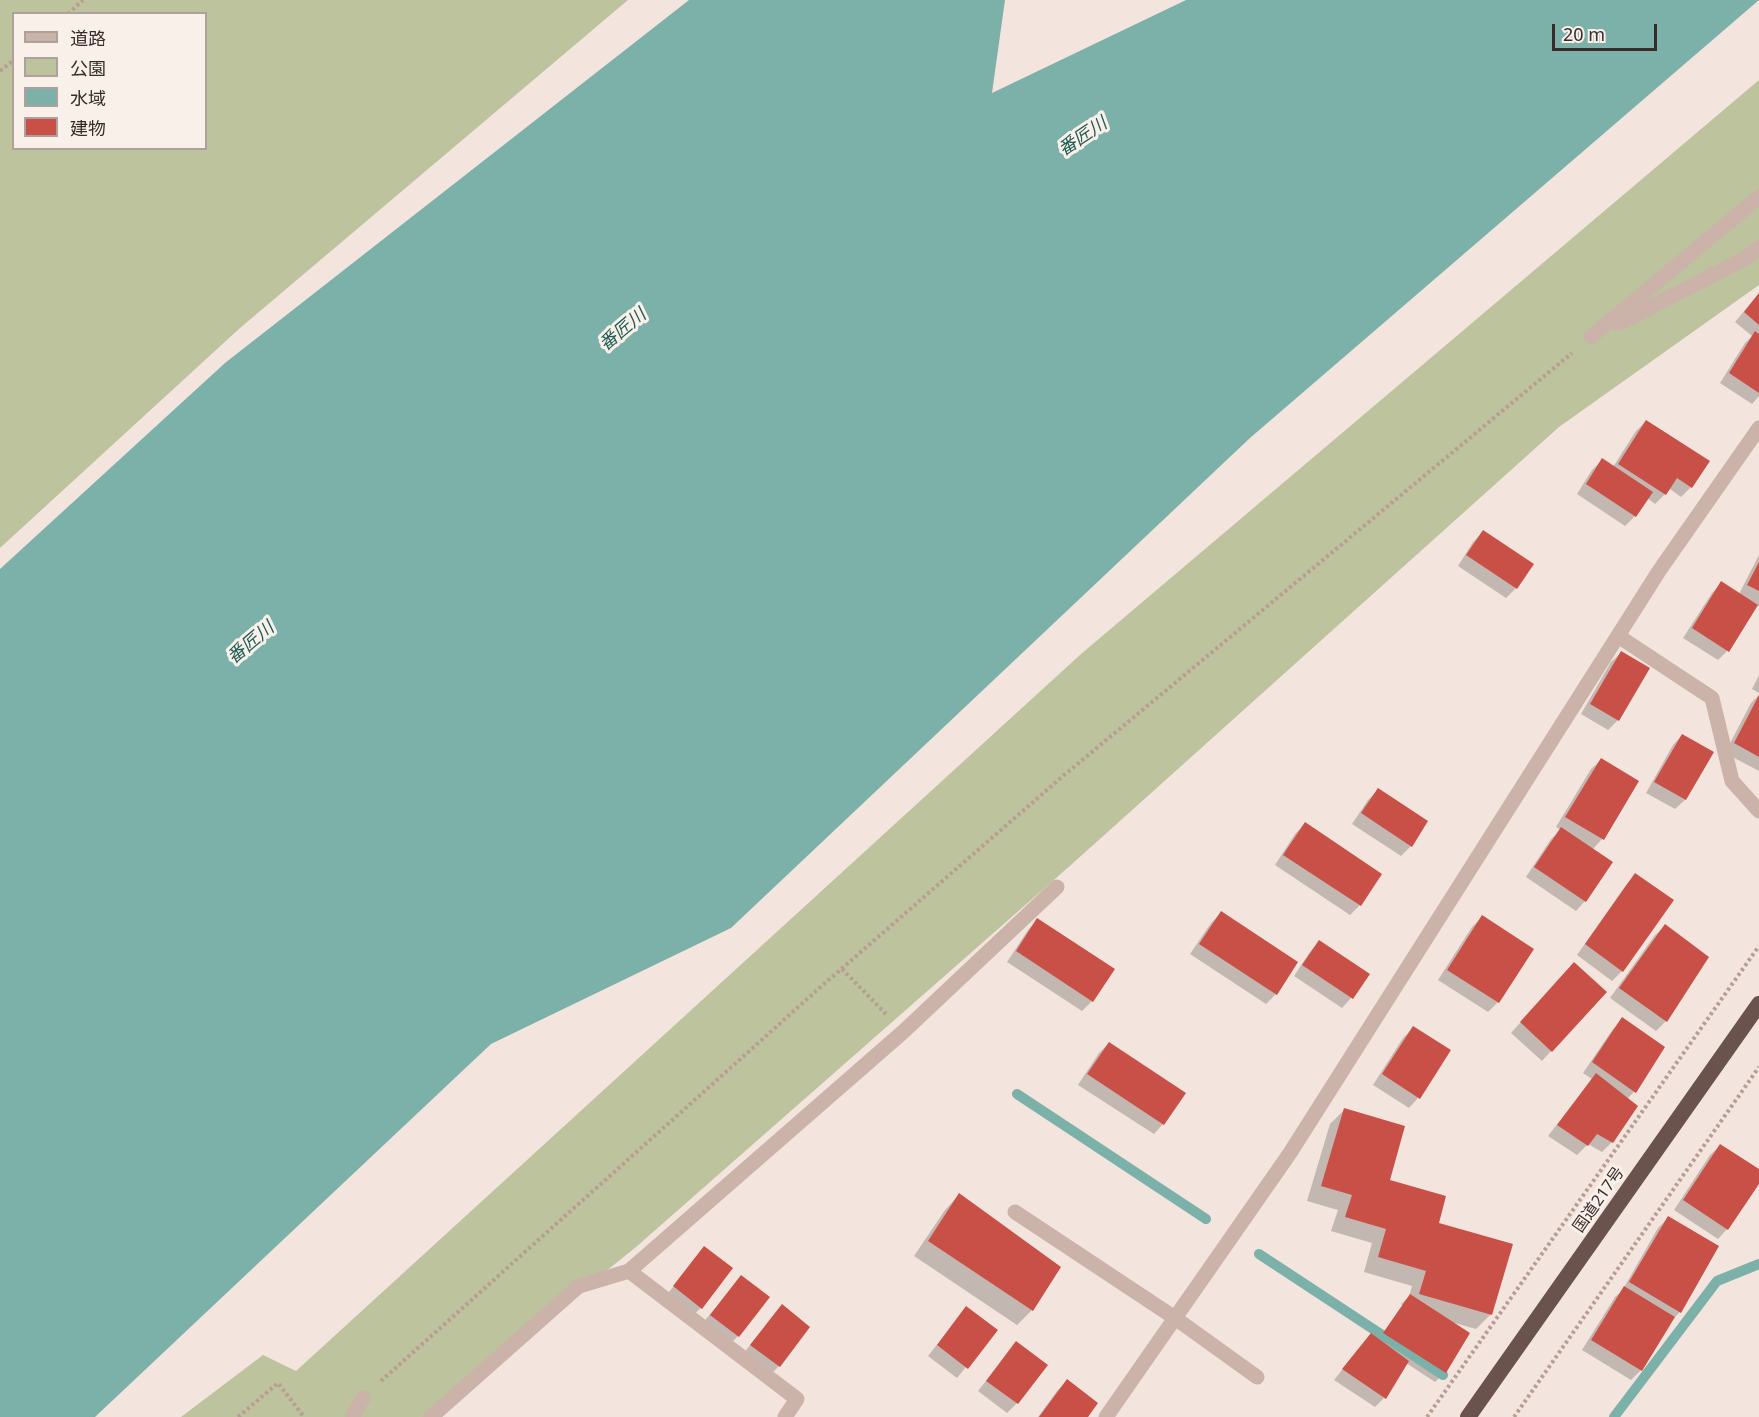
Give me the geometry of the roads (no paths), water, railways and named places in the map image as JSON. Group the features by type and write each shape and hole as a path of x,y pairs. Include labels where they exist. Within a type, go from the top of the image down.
{"highway":[{"name":"国道217号","path":"1468,1417 1759,1004"}],"street":[{"path":"1759,197 1591,337 1744,259 1759,248"},
{"path":"1106,1417 1290,1153 1659,571 1759,428"},
{"path":"1618,636 1712,698 1732,781 1759,811"},
{"path":"431,1417 579,1286 629,1271 903,1032 1057,887"},
{"path":"1016,1212 1175,1318 1257,1377"},
{"path":"629,1271 797,1399 784,1417"},
{"path":"352,1417 363,1398"}],"water":[{"name":"番匠川","path":"689,0 1005,0 992,93 1186,0 1759,0 1250,438 731,928 491,1044 95,1417 0,1417 0,569 225,363"}],"waterway":[{"path":"1017,1094 1206,1219"},
{"path":"1259,1254 1443,1375"},
{"path":"1614,1417 1717,1281 1759,1264"}]}
